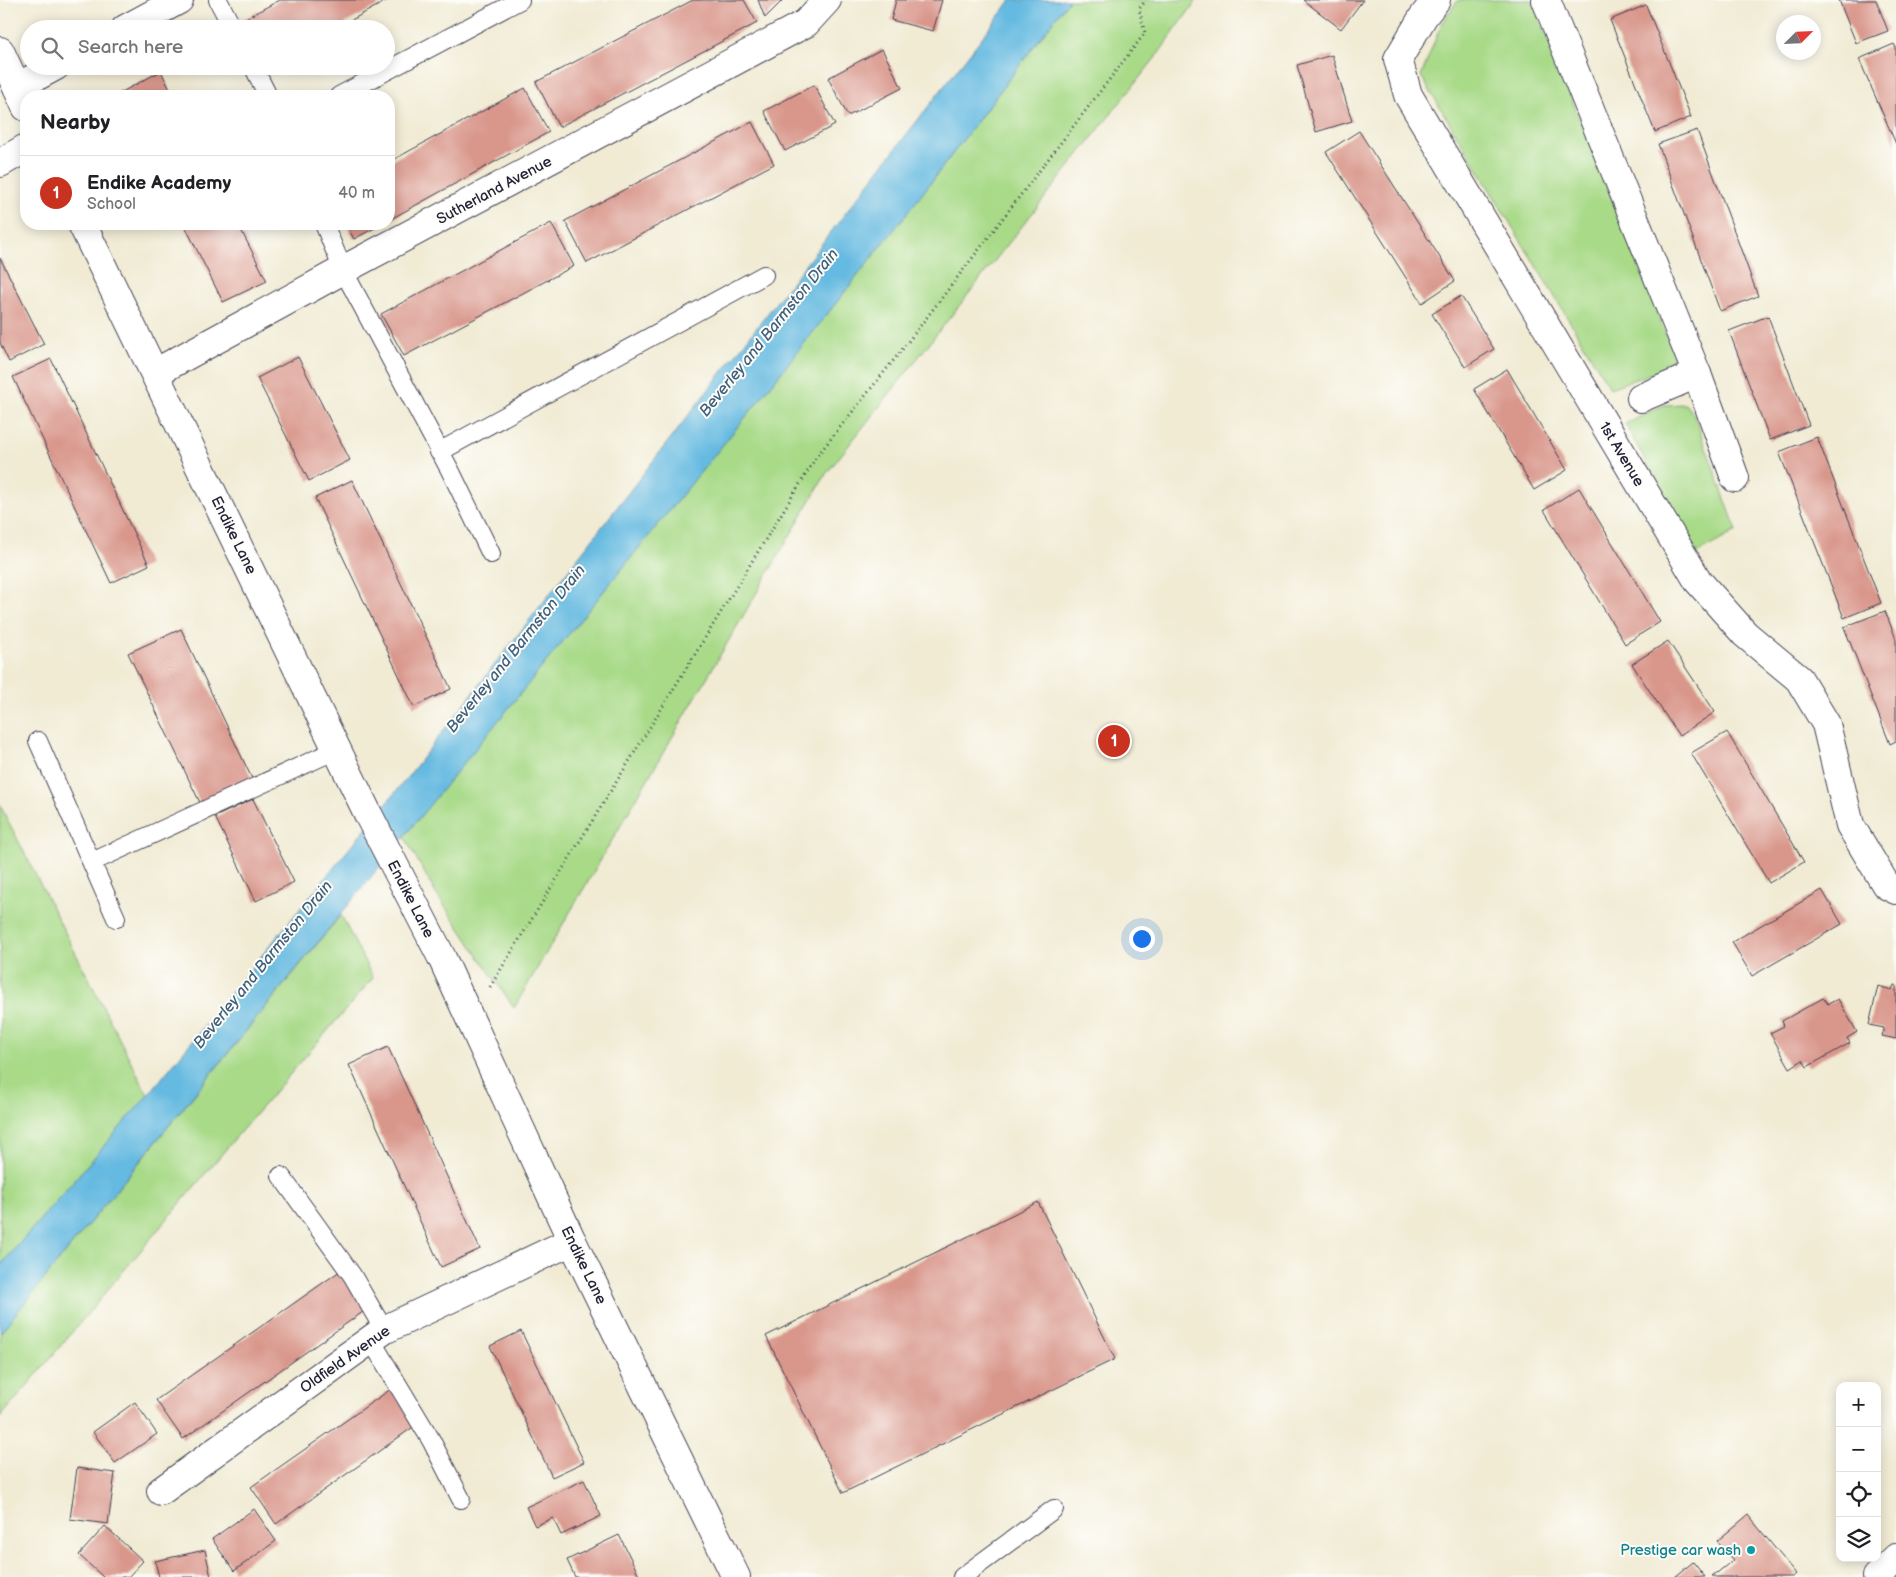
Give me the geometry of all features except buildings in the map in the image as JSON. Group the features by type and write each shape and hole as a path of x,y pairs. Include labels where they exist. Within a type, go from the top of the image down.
{"street":[{"path":"142,20 179,0"},
{"name":"Sutherland Avenue","path":"155,373 343,270 806,23 826,0"},
{"name":"1st Avenue","path":"1436,0 1398,59 1408,95 1698,581 1745,634 1799,679 1826,724 1850,825 1886,885 1896,890"},
{"path":"1546,0 1697,374 1735,478"},
{"path":"0,51 20,93"},
{"path":"30,90 46,75"},
{"path":"0,163 20,151"},
{"name":"Endike Lane","path":"85,230 369,816 442,958 572,1241 736,1577"},
{"path":"1641,398 1697,374"},
{"name":"Oldfield Avenue","path":"161,1491 377,1335 572,1241"},
{"path":"1877,1577 1896,1558"}],"lane":[{"path":"218,0 228,20"},
{"path":"395,66 520,0"},
{"path":"257,75 265,90"},
{"path":"350,90 379,75"},
{"path":"326,230 343,270 451,472 491,554"},
{"path":"439,452 764,275"},
{"path":"38,741 116,918"},
{"path":"92,862 338,749"},
{"path":"281,1176 352,1275 377,1335 461,1499"},
{"path":"962,1577 1054,1509"}],"path":[{"path":"470,1019 817,456 907,343 1145,33 1139,8 1146,0"}],"green space":[{"path":"1069,0 1197,0 1156,57 826,474 514,1008 435,892 404,836 761,398 919,198"},
{"path":"1458,0 1532,0 1674,354 1670,367 1610,388 1421,76 1441,25"},
{"path":"1685,404 1694,415 1737,531 1697,553 1625,424 1664,405"},
{"path":"0,805 148,1095 0,1266"},
{"path":"341,915 373,978 242,1130 0,1418 0,1333"}],"water":[{"name":"Beverley and Barmston Drain","path":"1011,0 1069,0 919,198 761,398 0,1333 0,1266 148,1095 406,779"}],"place":[{"name":"Endike Academy","path":"1114,741"},
{"name":"Prestige car wash","path":"1751,1550"}]}
